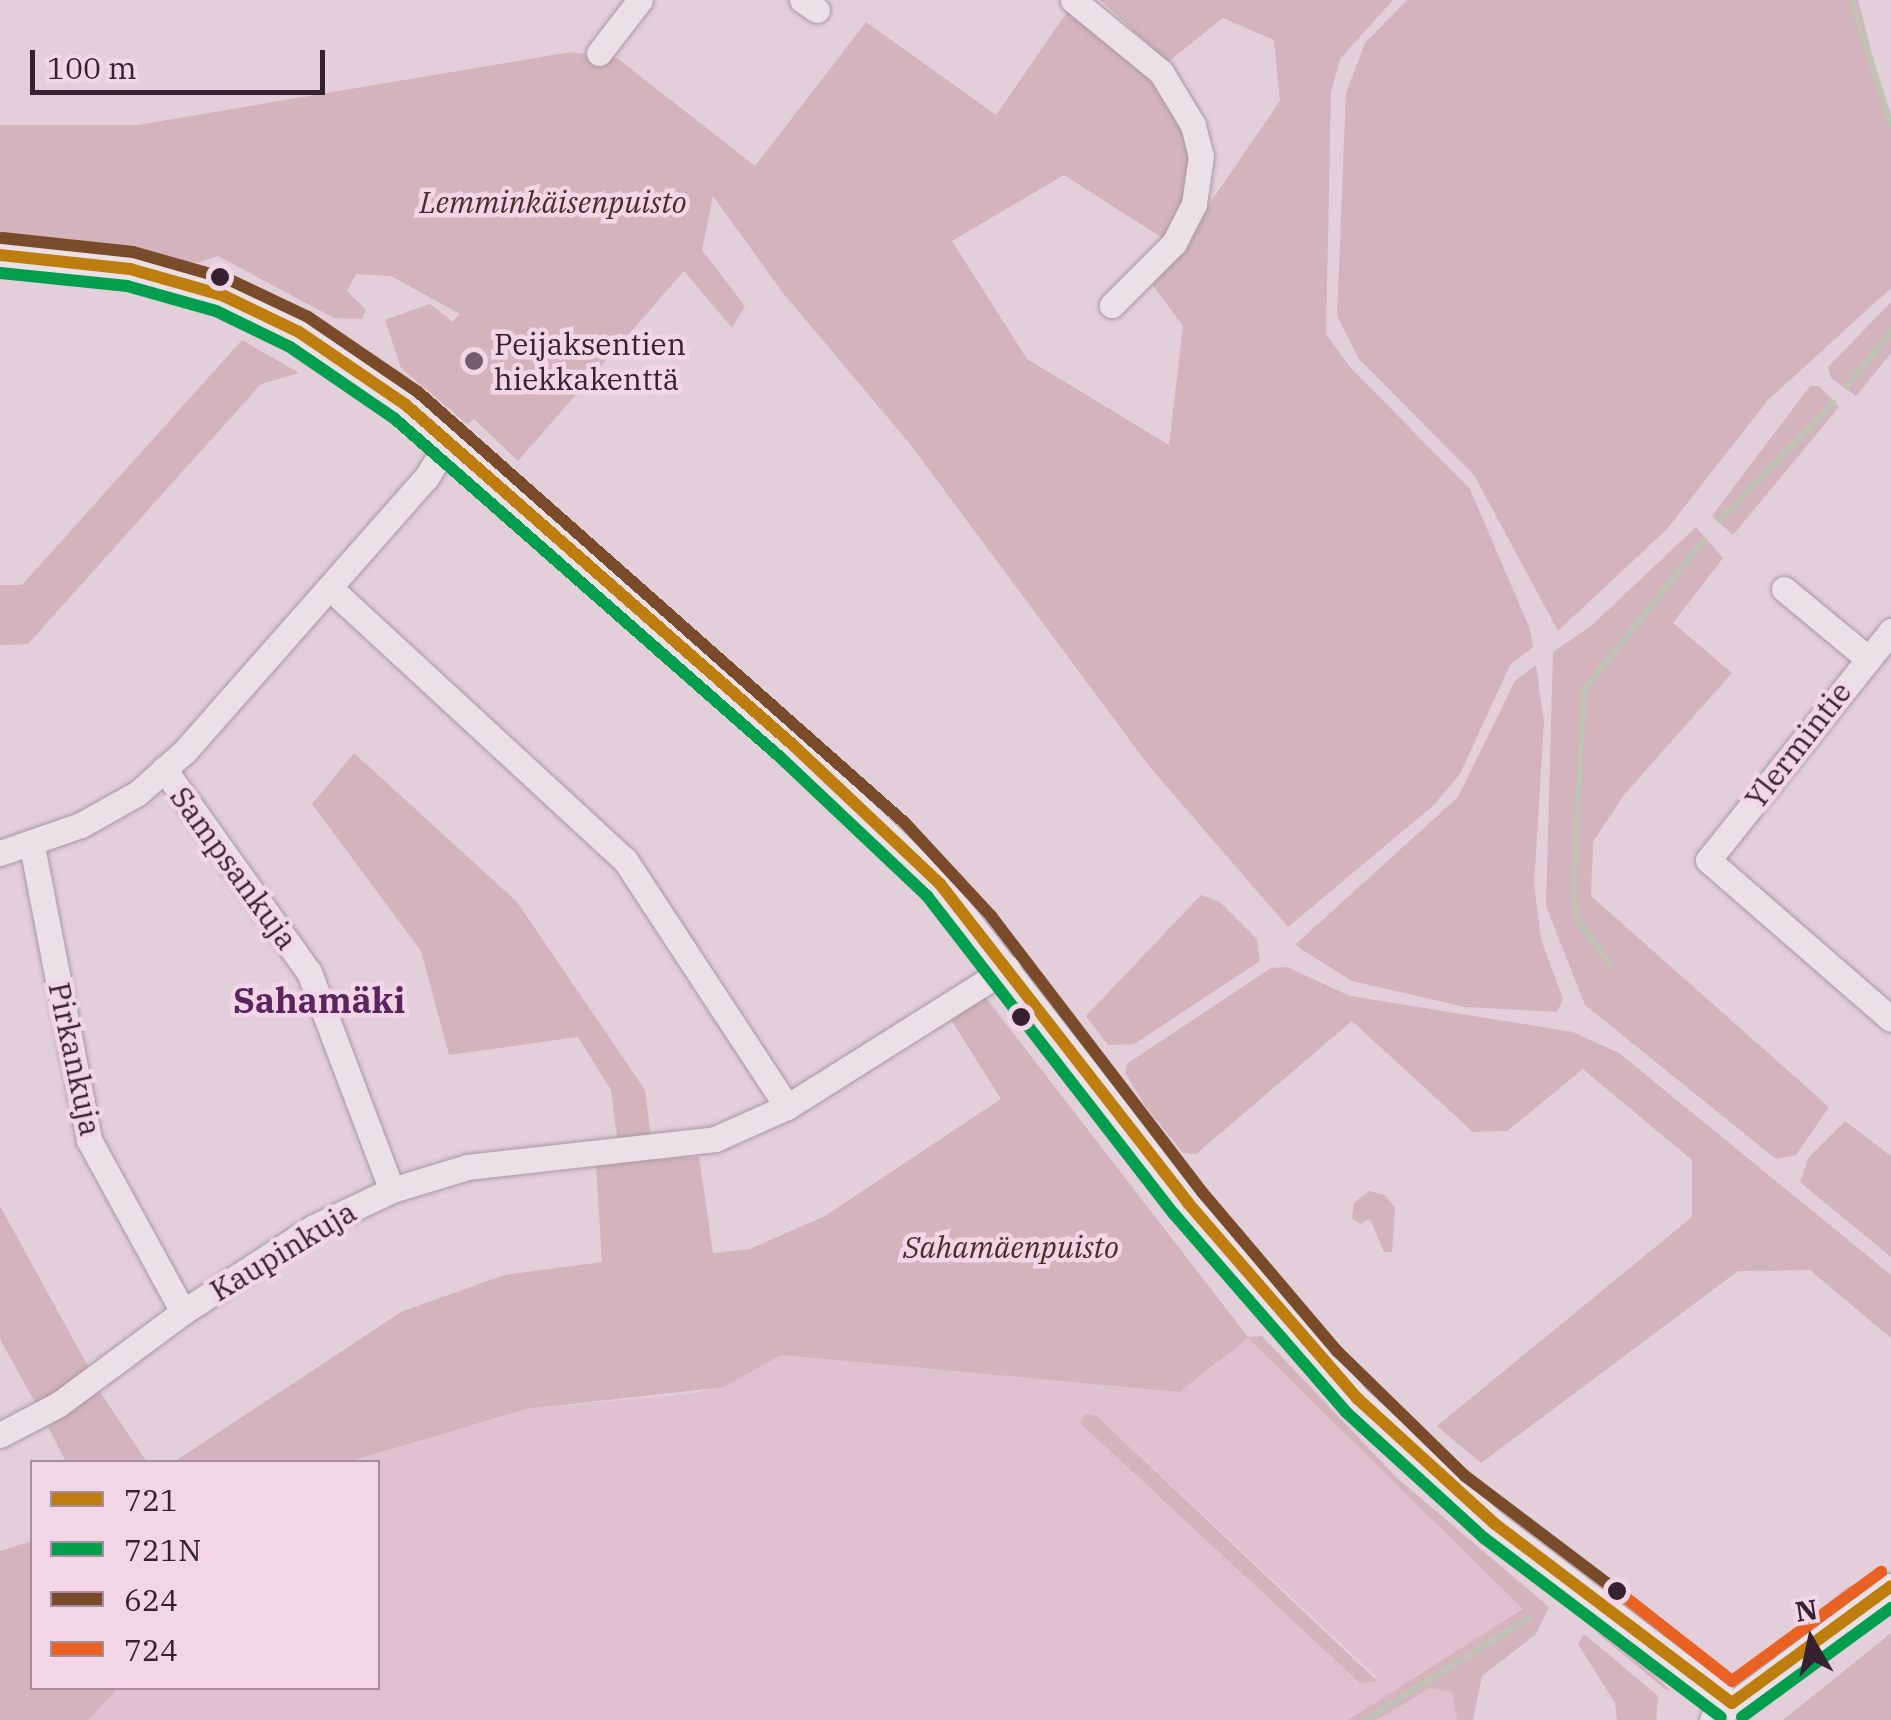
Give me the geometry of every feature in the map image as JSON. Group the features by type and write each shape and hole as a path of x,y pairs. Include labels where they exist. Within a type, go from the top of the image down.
{"street":[{"path":"599,54 640,0"},
{"path":"1073,0 1161,72 1187,112 1201,156 1194,204 1174,243 1112,305"},
{"path":"0,254 88,262 222,295 299,332 448,442 892,835 1008,968 1188,1202 1358,1399 1495,1524 1732,1703"},
{"path":"0,854 32,846 138,792 164,770 331,589 426,478 448,442"},
{"path":"331,589 626,860 787,1107"},
{"path":"1784,590 1867,658"},
{"name":"Ylermintie","path":"1891,631 1708,860 1891,1019"},
{"name":"Sampsankuja","path":"164,770 309,972 392,1190"},
{"name":"Pirkankuja","path":"32,846 89,1140 183,1312"},
{"name":"Kaupinkuja","path":"0,1435 59,1404 183,1312 314,1227 392,1190 468,1167 715,1139 787,1107 1008,968"},
{"path":"1712,1720 1891,1586"}],"shaded area":[{"path":"1248,1337 1524,1610 1348,1720 88,1720 113,1690 380,1690 380,1460 355,1460 526,1409 698,1393 781,1355 1179,1392","holes":["1086,1414 1097,1416 1378,1678 1360,1683 1080,1423"]},
{"path":"1430,1688 1452,1692 1457,1720 1377,1720"}],"green space":[{"name":"Lemminkäisenpuisto","path":"1100,0 1393,0 1340,59 1331,92 1326,334 1349,366 1470,489 1530,629 1533,647 1510,665 1460,774 1434,805 1288,927 1149,766 910,444 783,293 713,196 702,250 745,306 732,328 684,271 518,461 474,419 467,424 401,368 385,320 430,304 453,322 460,314 391,276 356,274 347,291 366,310 362,319 334,318 218,256 197,263 0,245 0,125 137,125 571,52 617,58 755,166 866,22 996,115 1072,5 1155,79 1186,124 1196,172 1167,241 1064,175 952,241 1027,359 1169,445 1183,326 1149,280 1177,251 1280,101 1274,40 1223,18 1168,62"},
{"path":"1407,0 1858,0 1891,128 1891,288 1768,400 1667,529 1558,631 1474,475 1359,359 1337,316 1346,93 1365,43"},
{"path":"1891,302 1891,353 1856,396 1831,378 1828,367"},
{"path":"242,340 299,373 261,384 28,644 0,645 0,585 22,585"},
{"path":"1810,386 1819,386 1839,407 1733,535 1712,516"},
{"path":"1696,527 1723,558 1673,623 1732,673 1624,795 1593,842 1591,896 1829,1107 1796,1155 1776,1159 1585,1005 1546,906 1553,652 1591,626"},
{"path":"1536,665 1544,722 1534,884 1541,939 1563,999 1557,1012 1465,1007 1352,981 1301,949 1296,944 1458,797 1515,681"},
{"path":"354,753 517,902 645,1090 652,1144 618,1145 611,1090 578,1037 449,1055 421,951 312,804"},
{"path":"1201,895 1220,902 1257,939 1260,961 1134,1044 1108,1045 1086,1016"},
{"path":"1287,967 1350,996 1573,1032 1619,1053 1891,1275 1891,1338 1810,1270 1738,1271 1481,1463 1437,1426 1692,1217 1692,1160 1583,1069 1507,1131 1473,1132 1352,1021 1196,1154 1183,1153 1145,1106 1125,1072 1128,1063 1271,968"},
{"name":"Sahamäenpuisto","path":"983,994 1248,1337 1262,1336 1398,1479 1549,1607 1536,1634 1482,1676 1473,1720 1457,1720 1452,1692 1430,1688 1377,1720 1348,1720 1523,1609 1248,1338 1179,1392 781,1355 724,1387 526,1409 355,1460 177,1460 401,1312 504,1275 602,1262 596,1163 699,1157 713,1253 750,1249 825,1216 1001,1099 950,1018"},
{"path":"1090,1101 1303,1356 1465,1512 1460,1518 1309,1376 1083,1106"},
{"path":"1845,1121 1891,1156 1891,1257 1800,1182 1809,1157"},
{"path":"1369,1191 1385,1195 1395,1208 1392,1252 1384,1252 1370,1219 1360,1224 1352,1218 1354,1203"},
{"path":"0,1206 90,1370 38,1408 0,1339"},
{"path":"1215,1207 1358,1372 1352,1378 1210,1211"},
{"path":"100,1391 146,1460 65,1460 48,1427"},
{"path":"1383,1398 1480,1486 1587,1562 1583,1567 1468,1485 1378,1404"},
{"path":"1086,1414 1097,1416 1377,1681 1360,1683 1080,1423"},
{"path":"1487,1531 1543,1578 1550,1594 1482,1537"},
{"path":"30,1542 30,1690 116,1690 88,1720 0,1720 0,1551"},
{"path":"1849,1586 1855,1592 1776,1644"},
{"path":"1596,1632 1617,1640 1670,1690 1666,1690"},
{"path":"1891,1633 1891,1720 1783,1720"},
{"path":"1584,1634 1658,1696 1656,1720 1617,1720 1615,1703 1578,1644"}],"waterway":[{"path":"1852,0 1891,125"},
{"path":"1847,386 1891,332"},
{"path":"1720,520 1833,403"},
{"path":"1612,967 1578,920 1573,894 1584,690 1703,541"},
{"path":"1365,1720 1529,1618"}],"transit line":[{"name":"624","path":"2,238 133,252 228,279 308,317 418,392 905,823 991,916 1202,1192 1337,1351 1465,1476 1616,1590"},
{"name":"721","path":"0,255 130,269 222,295 299,332 406,405 793,745 940,884 1188,1203 1358,1399 1495,1524 1732,1703"},
{"name":"721N","path":"0,273 127,286 216,311 290,347 395,419 781,758 927,896 1174,1214 1346,1412 1484,1538 1721,1717"},
{"name":"724","path":"1616,1590 1732,1681 1881,1572"},
{"name":"721","path":"1732,1703 1891,1586"},
{"name":"721N","path":"1742,1717 1891,1608"}],"place":[{"name":"Peijaksentien hiekkakenttä","path":"474,361"}],"district":[{"name":"Sahamäki","path":"319,1000"}]}
